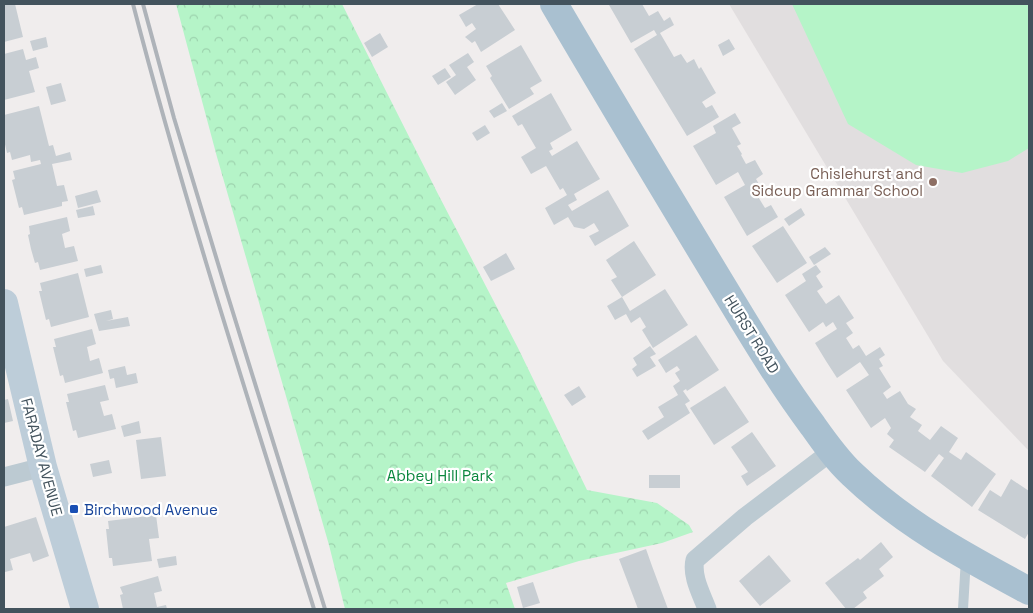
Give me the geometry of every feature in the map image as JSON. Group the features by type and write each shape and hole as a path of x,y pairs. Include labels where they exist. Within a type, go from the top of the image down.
{"main road":[{"name":"HURST ROAD","path":"554,4 639,150 746,325 800,408 832,451 851,473 881,500 905,518 966,557 1029,591"}],"street":[{"name":"FARADAY AVENUE","path":"4,303 43,467 85,609"},
{"path":"707,609 693,568 695,560 745,516 832,451"},
{"path":"4,476 43,467"}],"lane":[{"path":"963,609 966,557"}],"shaded area":[{"name":"Chislehurst and Sidcup Grammar School","path":"729,4 1029,4 1029,451 943,361"}],"green space":[{"name":"Abbey Hill Park","path":"176,4 342,4 518,348 587,490 657,503 689,525 693,532 662,543 579,561 506,583 515,609 345,609 329,545 217,157"},
{"path":"792,4 1029,4 1029,148 1008,161 962,173 916,165 848,124"}],"building":[{"path":"4,4 15,4 23,37 4,42"},
{"path":"478,4 498,4 515,30 481,52 475,41 472,43 465,37 476,29 472,23 466,27 459,15"},
{"path":"610,4 642,4 649,16 658,11 664,21 670,17 674,25 660,33 674,57 681,54 687,63 694,59 699,69 701,67 716,93 702,102 706,108 712,105 719,117 687,136 634,49 657,35 654,30 631,43"},
{"path":"380,33 388,47 372,57 364,43"},
{"path":"46,37 48,47 33,51 30,41"},
{"path":"729,39 735,49 723,56 718,45"},
{"path":"521,45 542,81 530,88 534,94 509,109 490,78 492,76 486,66"},
{"path":"23,49 26,60 36,57 39,68 29,71 35,92 4,100 4,54"},
{"path":"468,53 474,62 467,67 476,80 455,95 446,82 456,75 449,65"},
{"path":"445,68 451,77 438,85 432,76"},
{"path":"61,83 66,101 51,105 46,87"},
{"path":"551,93 572,130 550,143 553,149 549,151 552,156 577,141 600,179 574,194 577,200 568,205 572,211 608,190 629,226 595,246 589,236 599,231 594,223 584,229 574,227 568,217 554,225 545,208 567,195 563,188 560,190 546,166 531,174 521,157 536,148 522,124 518,126 512,116"},
{"path":"502,103 507,111 494,118 489,111"},
{"path":"39,106 49,146 53,145 56,156 70,152 72,160 52,164 57,186 64,185 68,201 62,202 62,206 24,215 22,207 19,208 12,180 15,179 13,171 41,164 40,160 31,162 30,155 12,160 10,152 7,153 4,140 4,115"},
{"path":"735,113 741,123 732,128 741,144 737,146 741,155 746,164 755,160 763,174 756,179 763,191 757,195 765,208 771,205 778,217 747,236 724,197 745,185 738,172 716,185 693,146 716,133 713,126"},
{"path":"485,125 490,133 477,141 472,133"},
{"path":"97,190 101,202 78,208 75,196"},
{"path":"93,206 95,215 78,218 76,210"},
{"path":"801,208 805,215 789,226 784,219"},
{"path":"67,217 70,231 62,234 65,248 74,246 78,261 40,270 38,262 35,263 31,249 28,235 30,234 29,226"},
{"path":"783,226 807,263 777,283 752,246"},
{"path":"634,241 656,275 622,297 611,280 617,277 606,260"},
{"path":"825,247 831,254 814,265 809,257"},
{"path":"506,253 515,269 491,281 483,267"},
{"path":"101,265 103,273 86,277 84,269"},
{"path":"816,265 821,272 816,276 823,287 817,291 826,304 839,295 854,318 846,323 853,333 846,338 853,349 859,345 866,356 880,347 885,355 879,359 883,366 879,368 891,387 883,393 887,399 900,391 908,404 916,409 910,417 922,425 918,431 930,440 941,426 958,438 949,452 961,460 966,452 996,474 972,507 931,476 944,458 939,454 925,472 889,447 894,440 887,434 891,428 885,418 871,428 846,390 869,375 860,362 837,378 826,361 815,343 837,329 833,322 826,327 823,322 809,332 785,295 806,281 802,274"},
{"path":"78,273 89,317 51,327 49,319 46,320 39,291 42,291 40,283"},
{"path":"665,289 688,325 653,348 642,330 646,327 640,317 631,323 626,314 615,320 607,306 622,297 630,311"},
{"path":"111,310 113,319 106,321 128,317 130,326 99,331 94,314"},
{"path":"92,329 96,344 87,347 90,361 99,358 103,373 65,383 63,375 60,376 53,347 56,347 54,339"},
{"path":"696,335 719,370 687,391 686,389 683,391 690,401 685,404 690,413 648,440 642,431 664,417 658,407 678,395 673,386 680,381 675,373 680,370 677,366 666,373 658,360"},
{"path":"650,346 656,354 650,357 656,366 637,377 632,369 637,365 633,358"},
{"path":"125,366 127,375 136,373 138,383 116,388 114,378 110,379 108,370"},
{"path":"105,385 109,400 100,402 104,416 112,414 116,429 78,438 76,430 73,431 66,402 69,402 67,394"},
{"path":"579,386 586,397 572,406 564,395"},
{"path":"725,386 749,422 714,445 690,408"},
{"path":"8,399 13,421 4,423 4,400"},
{"path":"139,421 141,433 124,437 121,426"},
{"path":"752,432 776,466 747,486 741,476 748,472 731,447"},
{"path":"161,437 166,476 141,479 136,440"},
{"path":"109,460 112,473 93,477 90,464"},
{"path":"649,475 680,475 680,488 649,488"},
{"path":"1011,479 1029,491 1029,532 1025,539 978,510 990,490 1001,497"},
{"path":"156,515 159,538 149,539 152,561 113,566 112,558 109,558 106,529 109,529 108,521"},
{"path":"36,517 49,556 33,562 30,553 10,559 13,570 5,572 4,527"},
{"path":"881,542 893,557 879,569 884,576 863,592 867,598 853,609 846,609 825,583 858,558 860,560"},
{"path":"646,549 668,609 638,609 619,559"},
{"path":"769,555 791,581 760,606 739,581"},
{"path":"176,556 177,565 159,568 157,559"},
{"path":"158,576 162,591 154,593 157,607 166,605 167,609 123,609 120,595 123,594 120,587"},
{"path":"533,582 540,603 523,608 517,587"}],"railway":[{"path":"133,4 197,232 314,609"},
{"path":"143,4 174,118 325,609"}],"place":[{"name":"Chislehurst and Sidcup Grammar School","path":"933,182"},
{"name":"Birchwood Avenue","path":"74,509"}]}
